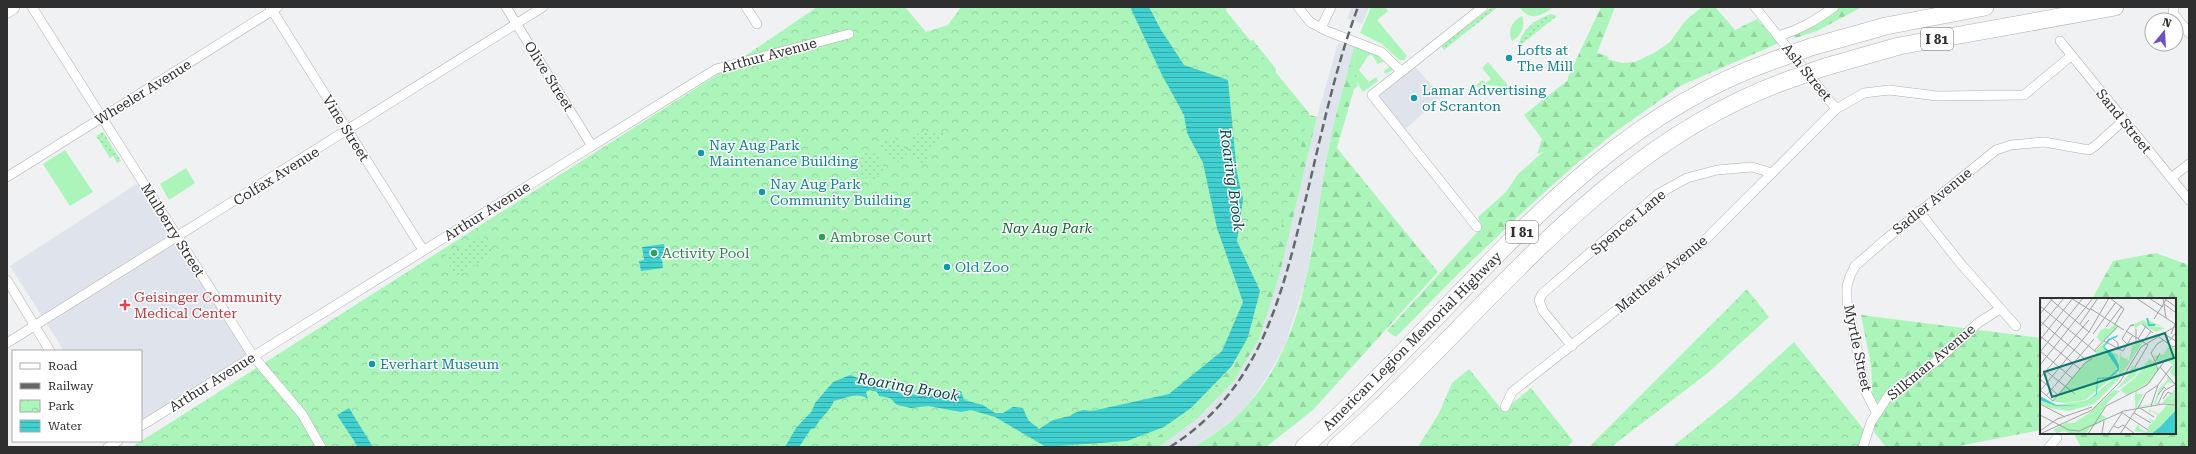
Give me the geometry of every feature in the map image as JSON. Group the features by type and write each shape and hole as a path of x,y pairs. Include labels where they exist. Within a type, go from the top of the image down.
{"highway":[{"name":"American Legion Memorial Highway","path":"1304,447 1369,386 1540,214 1592,167 1625,141 1673,110 1742,73 1772,61 1811,47 1886,26 1985,7"},
{"name":"American Legion Memorial Highway","path":"1336,447 1396,391 1554,233 1608,185 1651,152 1699,122 1751,95 1791,79 1825,67 1898,46 2115,7"}],"main road":[{"path":"7,10 12,7"}],"street":[{"name":"Mulberry Street","path":"32,7 253,356 302,414 321,447"},
{"name":"Olive Street","path":"506,7 592,146"},
{"name":"Colfax Avenue","path":"7,343 348,131 543,7"},
{"path":"746,7 757,24"},
{"path":"1298,7 1310,22 1321,28 1381,52 1401,71"},
{"path":"1321,28 1331,7"},
{"path":"1477,227 1372,95 1483,7"},
{"name":"Ash Street","path":"1755,7 1836,109 1812,134"},
{"path":"1778,36 1794,32 1834,7"},
{"name":"Wheeler Avenue","path":"7,177 273,8"},
{"name":"Vine Street","path":"273,8 423,250"},
{"path":"2174,10 2189,34"},
{"name":"Arthur Avenue","path":"142,425 716,69 849,34"},
{"name":"Sand Street","path":"2060,41 2123,121 2189,200"},
{"path":"1836,109 1864,93 1889,90 1937,96 2024,95 2071,56"},
{"name":"Sadler Avenue","path":"1847,282 1855,266 1990,153 2011,145 2033,142 2056,144 2089,150 2123,121"},
{"name":"Matthew Avenue","path":"1505,407 1512,392 1703,242 1812,134"},
{"path":"2171,178 2189,164"},
{"name":"Spencer Lane","path":"1572,346 1544,311 1539,300 1542,294 1658,194 1687,178 1717,170 1752,167 1772,173"},
{"path":"1919,211 2000,309 2016,326"},
{"path":"7,280 49,350"},
{"name":"Myrtle Street","path":"1847,282 1847,302 1866,392 1876,412"},
{"name":"Silkman Avenue","path":"1863,447 1876,412 1895,390 1916,377 1938,360 1963,335 2000,309"},
{"path":"2049,447 2057,438"}],"shaded area":[{"path":"1352,7 1369,7 1362,24 1347,18"},
{"path":"1338,43 1354,46 1329,145 1306,280 1285,345 1253,398 1240,413 1222,428 1194,447 1159,447 1198,418 1234,381 1259,339 1280,273 1317,117"},
{"name":"Lamar Advertising of Scranton","path":"1412,63 1442,97 1404,130 1374,95"},
{"name":"Geisinger Community Medical Center","path":"138,183 248,356 142,421 142,350 63,350 10,266"}],"green space":[{"name":"Nay Aug Park","path":"817,7 905,7 926,32 948,25 961,7 1223,7 1309,113 1265,298 1252,330 1241,351 1228,370 1197,406 1160,435 1140,447 132,447 142,442 720,73"},
{"path":"1153,7 1227,7 1222,21 1243,43 1253,40 1276,69 1274,86 1306,114 1317,117 1280,273 1259,339 1234,381 1198,418 1159,447 1062,447 1191,408 1233,366 1249,333"},
{"path":"1371,7 1385,7 1388,11 1377,20 1407,56 1404,60 1399,60 1382,44 1360,33"},
{"path":"1492,7 1498,7 1444,50 1441,46"},
{"path":"1519,7 1552,8 1543,14 1531,16"},
{"path":"1601,7 1615,7 1597,53 1609,57 1607,59 1623,63 1635,62 1654,53 1670,42 1685,21 1702,7 1715,7 1735,30 1757,19 1779,43 1680,86 1618,130 1576,164 1526,209 1458,274 1396,337 1387,331 1482,227 1478,217 1506,192 1518,174 1543,152 1537,154 1542,139 1524,115 1568,80 1568,77"},
{"path":"1840,7 1862,7 1817,31 1795,38 1793,34"},
{"path":"1552,14 1557,16 1518,47 1522,35 1530,26 1540,18"},
{"path":"1522,16 1522,30 1520,34 1512,41 1510,33 1511,26"},
{"path":"1354,46 1380,56 1392,66 1392,71 1385,74 1384,71 1389,67 1385,61 1378,64 1372,55 1368,56 1359,70 1369,82 1376,77 1378,81 1363,92 1356,76"},
{"path":"1354,46 1355,69 1358,86 1354,89 1337,148 1438,272 1312,411 1266,447 1194,447 1218,431 1240,413 1263,385 1281,355 1294,322 1304,287 1329,146"},
{"path":"1488,62 1511,89 1505,94 1498,86 1486,85 1484,89 1475,86 1482,80 1486,83 1491,79 1482,68"},
{"path":"103,132 121,161 117,163 113,156 110,158 96,136"},
{"path":"943,132 944,137 930,147 927,160 921,163 912,158 909,151 915,134"},
{"path":"894,137 906,152 907,159 900,162 885,156 881,146 882,142"},
{"path":"868,149 876,155 885,168 874,179 869,180 860,173 860,159"},
{"path":"65,150 93,192 70,206 43,164"},
{"path":"186,168 195,183 169,200 160,184"},
{"path":"483,236 494,255 456,276 444,256"},
{"path":"2156,253 2189,265 2189,447 2081,447 2074,434 2176,434 2176,298 2093,298 2113,261"},
{"path":"1747,289 1769,317 1709,372 1611,447 1589,447"},
{"path":"1861,315 2040,338 2040,430 1954,447 1886,447 1874,432 1871,365"},
{"path":"1794,342 1865,431 1860,447 1672,447 1733,398"},
{"path":"1469,369 1503,411 1531,388 1573,441 1567,447 1418,447 1439,413 1452,383"}],"water":[{"name":"Roaring Brook","path":"1130,7 1149,7 1161,30 1184,65 1228,80 1237,173 1243,199 1237,241 1260,291 1248,337 1232,366 1191,408 1164,427 1127,441 1046,447 995,417 971,410 961,412 928,406 911,408 897,405 890,398 879,396 877,392 870,390 866,392 868,399 859,396 851,396 834,401 815,428 811,429 799,447 785,447 796,428 812,411 815,403 833,382 850,375 903,394 925,395 961,391 964,400 983,405 995,413 1003,413 1013,407 1023,408 1028,420 1039,429 1053,420 1070,416 1083,410 1092,411 1169,394 1222,351 1243,302 1217,228 1203,163 1187,133 1184,115 1162,75"},
{"name":"Activity Pool","path":"664,244 666,258 662,259 663,268 641,271 639,261 644,260 642,247"},
{"path":"349,408 373,447 358,447 337,415"}],"railway":[{"path":"1170,447 1201,424 1226,398 1246,370 1262,339 1275,307 1286,273 1335,80 1349,31 1358,7"}],"place":[{"name":"Lofts at The Mill","path":"1509,58"},
{"name":"Lamar Advertising of Scranton","path":"1414,98"},
{"name":"Nay Aug Park Maintenance Building","path":"701,153"},
{"name":"Nay Aug Park Community Building","path":"762,192"},
{"name":"Ambrose Court","path":"822,237"},
{"name":"Activity Pool","path":"654,253"},
{"name":"Old Zoo","path":"947,267"},
{"name":"Geisinger Community Medical Center","path":"125,305"},
{"name":"Everhart Museum","path":"372,364"}]}
